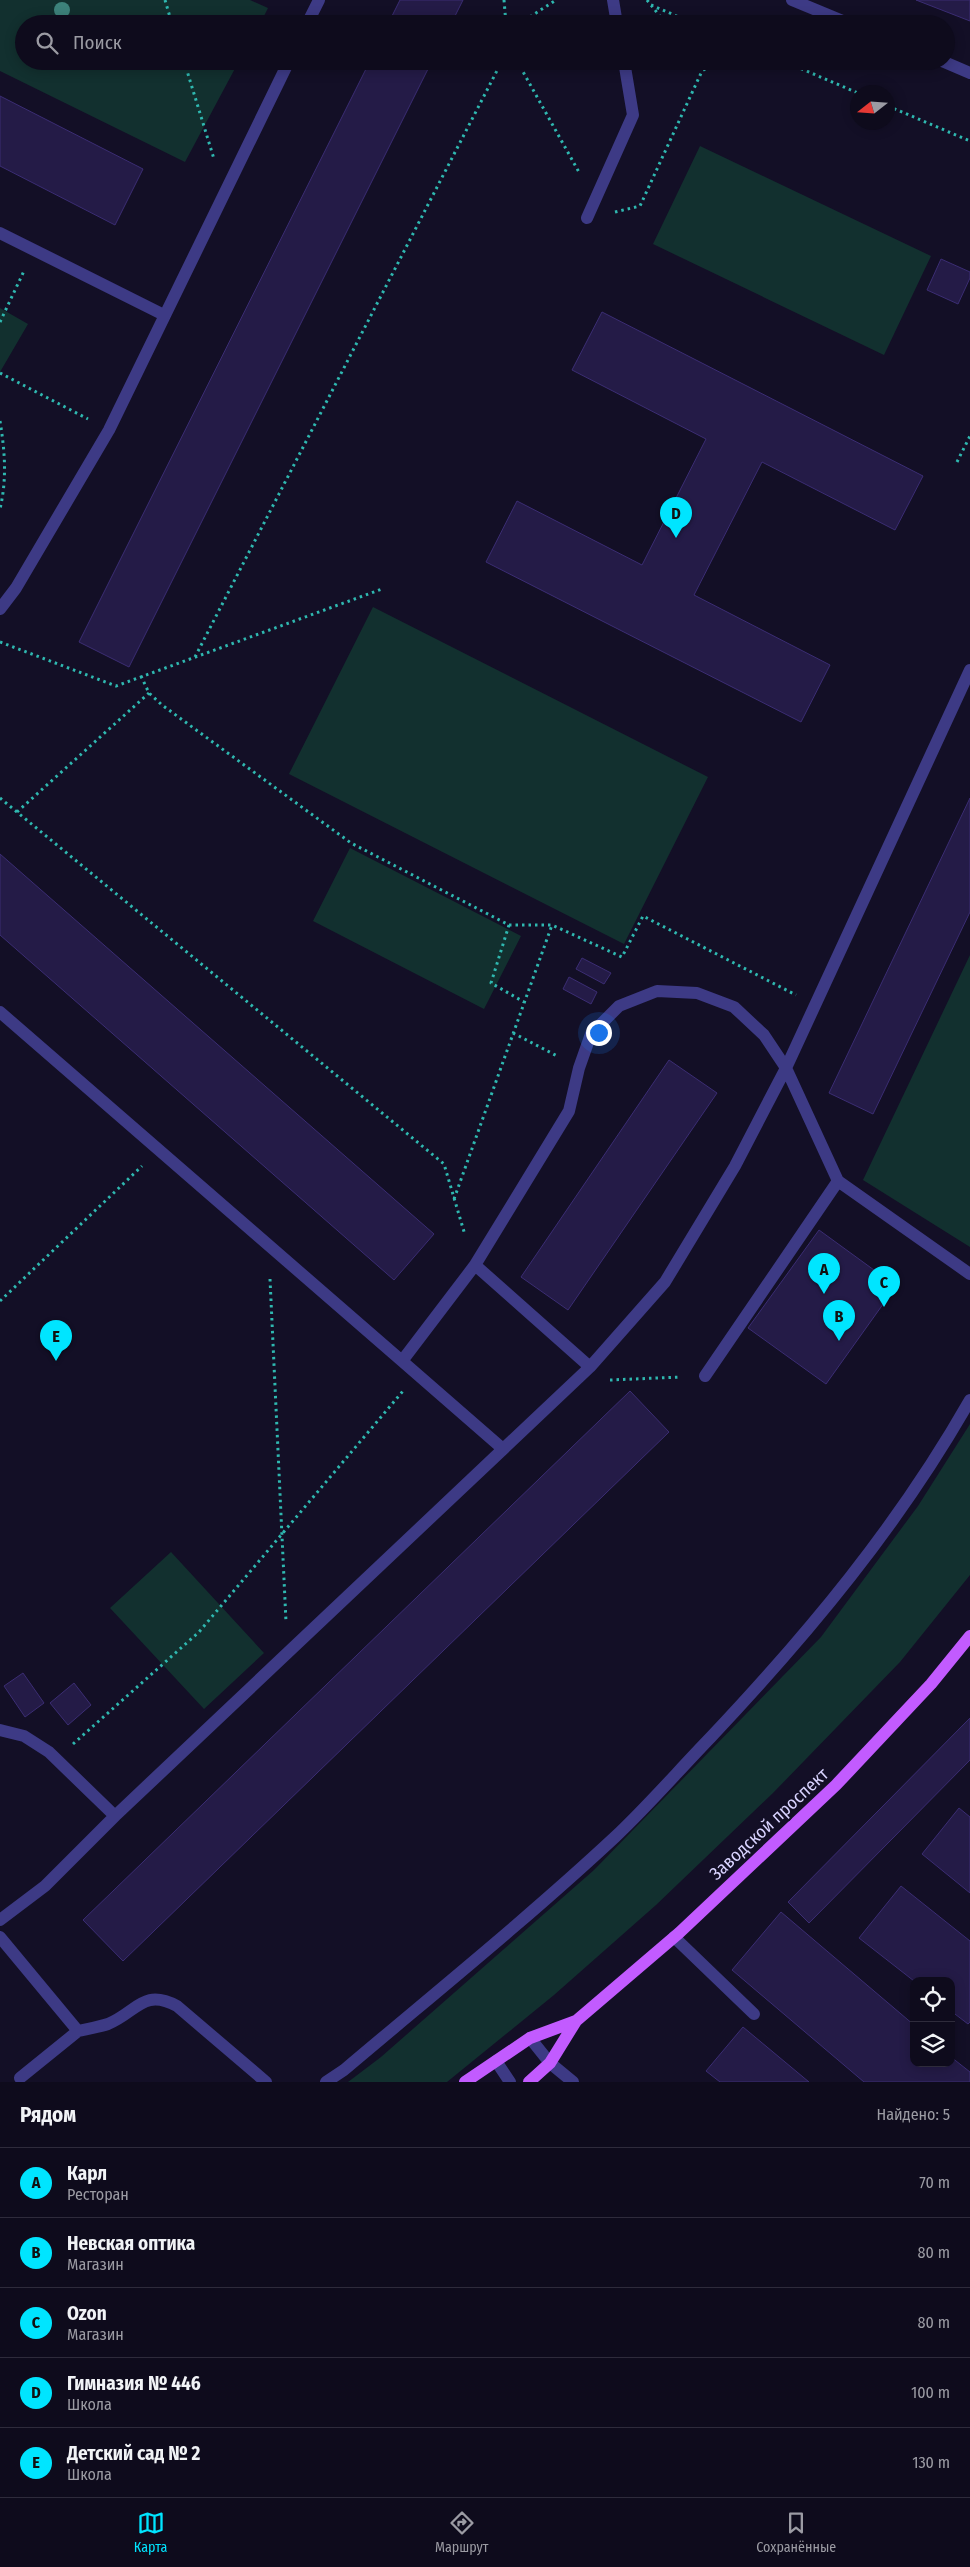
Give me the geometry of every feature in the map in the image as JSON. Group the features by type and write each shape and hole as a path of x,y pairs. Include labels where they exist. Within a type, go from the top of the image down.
{"main road":[{"name":"Заводской проспект","path":"529,2082 550,2063 576,2021 674,1937 842,1778 924,1690 970,1636"},
{"name":"Заводской проспект","path":"465,2082 530,2038 576,2021"}],"street":[{"path":"312,15 319,0"},
{"path":"613,0 616,15"},
{"path":"792,0 828,15"},
{"path":"955,67 970,73"},
{"path":"0,610 16,588 109,430 285,70"},
{"path":"591,210 634,115 626,70"},
{"path":"0,233 164,315"},
{"path":"0,1920 45,1886 115,1816 575,1382 665,1282 735,1166 786,1068 970,670"},
{"path":"402,1361 475,1265 569,1111 579,1068 591,1034 619,1006 657,991 696,993 734,1007 764,1035 786,1068 838,1181 970,1274"},
{"path":"0,1012 503,1449"},
{"path":"705,1376 838,1181"},
{"path":"475,1265 590,1367"},
{"path":"326,2082 381,2038 615,1837 762,1683 835,1599 893,1523 943,1448 970,1400"},
{"path":"0,1730 24,1736 56,1759 115,1816"},
{"path":"0,1937 78,2031"},
{"path":"674,1937 754,2014"},
{"path":"20,2078 78,2031 108,2024 146,2000 163,1998 177,2006 266,2082"},
{"path":"530,2038 550,2063 573,2082"},
{"path":"496,2061 510,2082"}],"path":[{"path":"165,0 169,15"},
{"path":"504,0 505,15"},
{"path":"533,15 556,0"},
{"path":"647,0 659,15"},
{"path":"651,5 674,15"},
{"path":"187,70 224,193"},
{"path":"195,657 497,70"},
{"path":"521,70 591,210 601,216 640,206 702,71"},
{"path":"804,70 850,90"},
{"path":"895,109 970,141"},
{"path":"0,322 34,250"},
{"path":"0,373 109,430"},
{"path":"0,421 5,456 4,490 0,509"},
{"path":"957,462 970,436"},
{"path":"0,642 116,686 382,589"},
{"path":"141,676 149,693 162,705 351,843 508,925 552,925 622,957 643,916 815,1005"},
{"path":"17,812 149,693"},
{"path":"0,798 444,1164 453,1200 475,1265"},
{"path":"508,925 491,983 524,1002"},
{"path":"453,1200 552,925"},
{"path":"513,1033 579,1068"},
{"path":"0,1302 124,1185 158,1149"},
{"path":"269,1246 288,1653"},
{"path":"56,1759 199,1632 417,1374"},
{"path":"575,1382 705,1376"}],"green space":[{"path":"0,0 250,0 268,8 264,15 15,15 15,70 234,70 185,162 0,71"},
{"path":"700,146 931,256 884,355 653,244"},
{"path":"0,308 28,324 0,372"},
{"path":"373,607 708,777 624,944 289,774"},
{"path":"350,848 521,936 484,1009 313,921"},
{"path":"970,955 970,1247 863,1180"},
{"path":"970,1424 970,1575 900,1662 773,1793 656,1905 554,1995 447,2082 348,2082 381,2057 594,1870 821,1637 918,1506"},
{"path":"171,1552 264,1653 204,1709 110,1608"}],"building":[{"path":"400,0 463,0 456,15 392,15"},
{"path":"916,0 970,0 970,21"},
{"path":"365,70 428,70 129,667 79,642"},
{"path":"0,96 143,169 115,225 0,166"},
{"path":"941,259 970,272 970,278 958,304 927,290"},
{"path":"602,312 923,476 895,530 762,462 694,595 830,665 801,722 486,562 517,501 642,565 706,439 572,370"},
{"path":"970,798 970,912 873,1114 829,1093"},
{"path":"0,854 434,1234 394,1280 0,935"},
{"path":"582,958 611,973 604,984 576,969"},
{"path":"569,977 597,992 591,1004 563,989"},
{"path":"669,1060 717,1093 568,1310 521,1277"},
{"path":"819,1230 896,1286 826,1384 748,1328"},
{"path":"630,1391 669,1432 123,1961 83,1920"},
{"path":"23,1673 44,1703 25,1717 4,1686"},
{"path":"74,1683 91,1705 68,1725 50,1703"},
{"path":"970,1718 970,1760 809,1923 788,1902"},
{"path":"959,1808 970,1817 970,1893 922,1854"},
{"path":"901,1886 970,1941 970,2022 968,2024 955,2014 955,1977 910,1978 859,1938"},
{"path":"781,1912 910,2022 910,2067 955,2067 955,2060 970,2072 970,2082 864,2082 732,1970"},
{"path":"743,2027 809,2082 720,2082 706,2071"}],"place":[{"name":"Гимназия № 446","path":"676,538"},
{"name":"Карл","path":"824,1294"},
{"name":"Ozon","path":"884,1307"},
{"name":"Невская оптика","path":"839,1341"},
{"name":"Детский сад № 2","path":"56,1361"}]}
